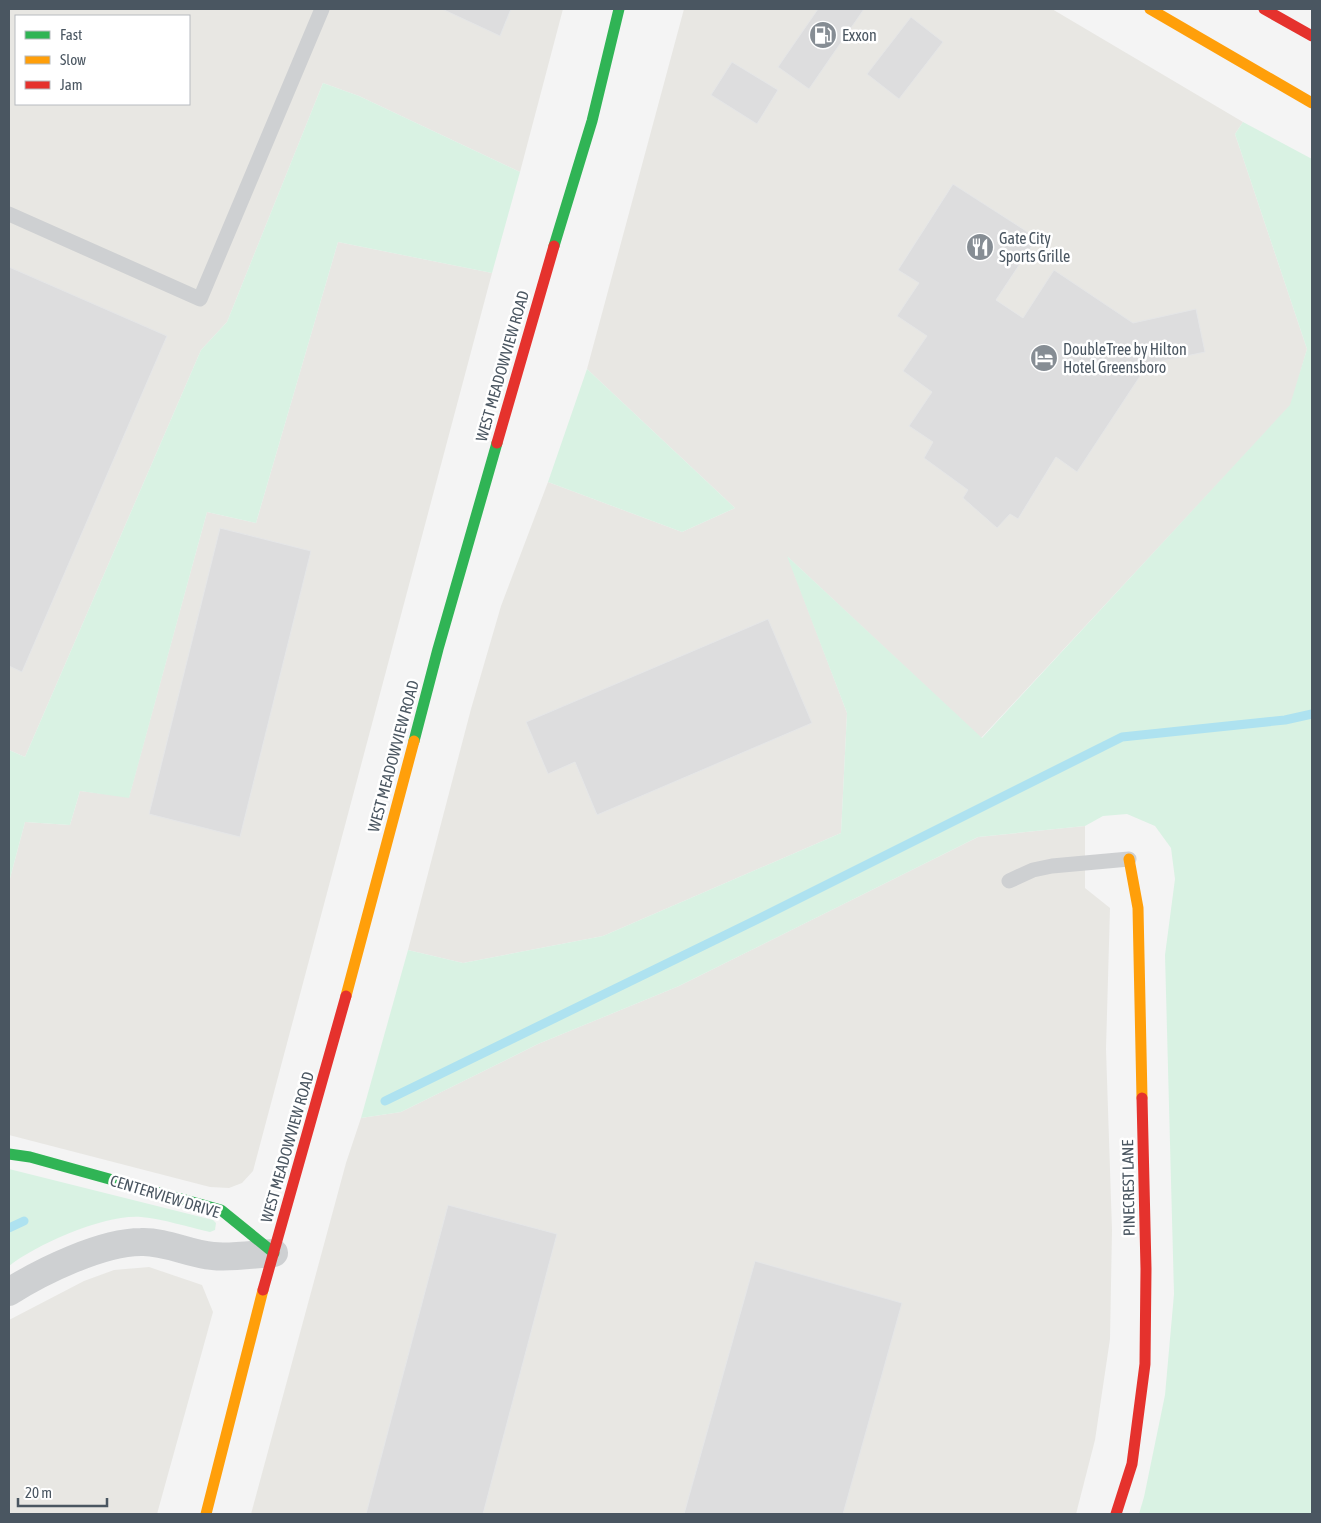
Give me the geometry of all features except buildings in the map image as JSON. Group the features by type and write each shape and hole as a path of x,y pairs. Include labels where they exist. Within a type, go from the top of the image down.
{"street":[{"name":"WEST MEADOWVIEW ROAD","path":"206,1514 247,1350 367,920 440,640 533,316 592,121 619,9"},
{"path":"1150,9 1312,103"},
{"path":"1264,9 1312,36"},
{"name":"PINECREST LANE","path":"1116,1514 1132,1464 1146,1364 1146,1269 1138,908 1129,860"},
{"name":"CENTERVIEW DRIVE","path":"9,1154 30,1157 220,1210 274,1253"},
{"path":"9,1292 56,1266 112,1246 141,1242 166,1245 213,1256 274,1253"}],"lane":[{"path":"9,214 200,299 322,9"},
{"path":"1009,881 1033,870 1052,866 1129,860"}],"shaded area":[{"path":"9,9 563,9 520,172 359,96 323,83 227,322 201,350 25,757 9,750"},
{"path":"684,9 1052,9 1243,122 1235,134 1307,349 1291,405 981,738 788,557 847,713 841,833 603,936 463,963 408,950 471,709 501,606 548,482 682,532 735,508 587,369"},
{"path":"338,242 492,273 253,1171 242,1183 229,1188 210,1187 9,1135 9,882 25,822 70,825 80,791 129,797 207,512 256,523"},
{"path":"1085,826 1085,888 1110,908 1106,1049 1112,1230 1110,1339 1095,1440 1076,1514 251,1514 346,1163 361,1118 401,1112 538,1044 679,986 978,837"},
{"path":"149,1267 202,1285 213,1312 157,1514 9,1514 9,1320 84,1281 114,1270"}],"green space":[{"path":"323,83 359,96 520,172 492,273 338,242 256,523 207,512 129,798 80,791 70,825 25,822 9,882 9,750 25,757 201,350 227,322"},
{"path":"1243,122 1312,159 1312,1514 1139,1514 1165,1395 1174,1294 1165,955 1175,879 1171,848 1155,826 1127,814 1103,816 1085,826 978,837 679,986 538,1044 401,1112 361,1118 408,950 463,963 603,936 841,833 847,713 787,556 982,738 1290,405 1307,349 1235,134"},
{"path":"587,369 735,508 682,532 548,482"},
{"path":"9,1169 213,1220 216,1223 215,1230 210,1232 167,1221 126,1217 91,1225 72,1232 21,1257 9,1266"}],"waterway":[{"path":"385,1101 756,920 1122,737 1285,720 1312,714"},
{"path":"9,1228 24,1221"}],"traffic: fast":[{"path":"554,246 592,121 619,9"},
{"path":"414,741 438,649 497,443"},
{"path":"9,1154 30,1157 221,1210 274,1253"}],"traffic: slow":[{"path":"1150,9 1312,103"},
{"path":"346,996 414,741"},
{"path":"1129,859 1138,908 1142,1098"},
{"path":"206,1514 263,1290"}],"traffic: jam":[{"path":"1264,9 1312,36"},
{"path":"497,443 554,246"},
{"path":"263,1290 346,996"},
{"path":"1116,1514 1132,1464 1145,1364 1146,1269 1142,1098"}],"place":[{"name":"Exxon","path":"823,35"},
{"name":"Gate City Sports Grille","path":"980,247"},
{"name":"DoubleTree by Hilton Hotel Greensboro","path":"1044,358"}]}
